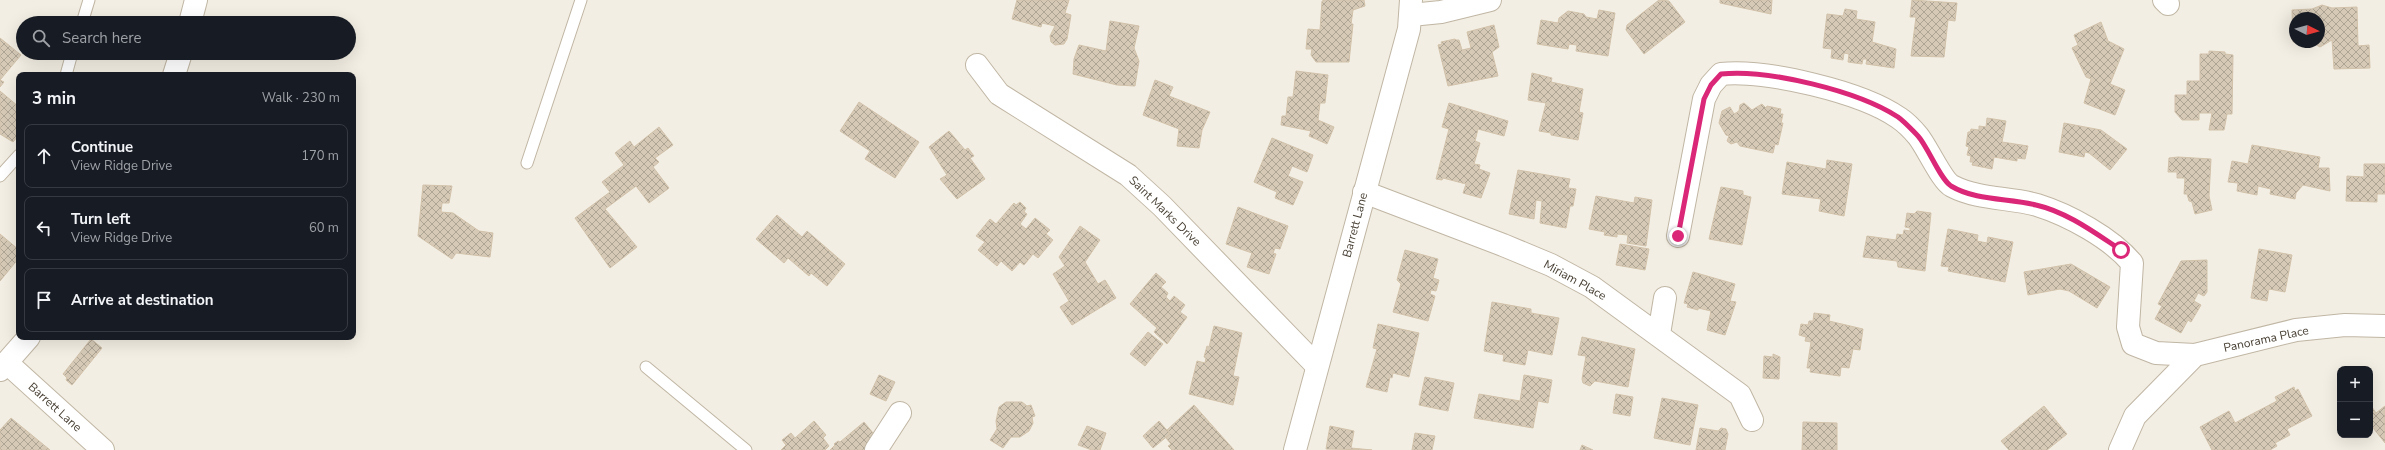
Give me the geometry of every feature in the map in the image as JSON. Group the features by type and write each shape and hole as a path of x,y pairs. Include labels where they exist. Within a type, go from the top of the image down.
{"street":[{"path":"192,16 196,0"},
{"path":"1411,8 1441,12 1490,0"},
{"name":"Barrett Lane","path":"1295,450 1403,52 1411,8"},
{"path":"175,72 179,60"},
{"name":"Saint Marks Drive","path":"977,65 999,94 1128,175 1145,190 1317,366"},
{"path":"1678,236 1704,99 1711,85 1721,74 1739,72 1818,86 1859,99 1898,117 1919,137 1949,185 1966,193 1982,197 2038,205 2079,223 2121,250 2132,263 2128,327 2133,344 2156,353 2195,355"},
{"name":"Miriam Place","path":"1364,192 1551,265 1592,287 1659,334 1740,395 1752,420"},
{"path":"1659,334 1665,298"},
{"name":"Panorama Place","path":"2195,355 2296,330 2345,325 2385,326"},
{"path":"3,367 26,340"},
{"path":"2120,450 2135,416 2195,355"},
{"name":"Barrett Lane","path":"3,367 103,450"},
{"path":"876,450 900,413"}],"lane":[{"path":"84,16 89,0"},
{"path":"527,163 581,0"},
{"path":"67,72 70,60"},
{"path":"0,176 16,158"},
{"path":"646,367 746,450"}],"building":[{"path":"1017,0 1069,0 1065,13 1071,15 1067,39 1064,44 1055,45 1051,42 1050,36 1055,26 1042,23 1041,27 1012,19"},
{"path":"1364,0 1365,6 1353,10 1349,62 1316,62 1311,55 1312,49 1306,49 1308,29 1320,30 1322,1"},
{"path":"1659,0 1669,1 1685,22 1644,54 1626,30 1627,25"},
{"path":"1720,0 1772,0 1771,14 1720,3"},
{"path":"1912,0 1957,3 1955,21 1948,20 1944,57 1911,56 1916,17 1910,17"},
{"path":"2322,5 2332,8 2357,7 2358,46 2369,45 2370,68 2334,69 2332,40 2325,44 2325,12 2292,12 2292,10 2312,9"},
{"path":"1845,9 1857,11 1856,19 1875,22 1872,42 1896,49 1894,68 1866,64 1867,59 1863,59 1862,64 1848,62 1849,54 1844,53 1843,60 1831,58 1832,49 1823,48 1827,14 1843,16"},
{"path":"1599,10 1615,13 1608,56 1576,51 1577,45 1569,44 1568,49 1537,44 1541,20 1558,23 1559,18 1568,11 1584,14 1586,17 1597,19"},
{"path":"1110,21 1139,26 1134,48 1139,61 1135,86 1117,85 1073,74 1074,59 1079,45 1106,51"},
{"path":"2101,22 2108,41 2124,49 2110,84 2125,90 2115,115 2084,103 2091,79 2086,77 2072,48 2078,45 2074,35"},
{"path":"1494,25 1499,47 1492,52 1498,76 1448,86 1438,45 1442,44 1441,42 1455,39 1459,40 1462,50 1471,48 1467,32"},
{"path":"0,38 16,51 17,60 0,80"},
{"path":"2209,51 2225,52 2225,54 2233,55 2232,114 2227,114 2224,130 2209,130 2212,113 2199,113 2199,120 2182,120 2175,112 2175,95 2187,95 2187,81 2200,81 2200,54 2209,54"},
{"path":"1296,71 1328,75 1325,103 1320,103 1318,120 1334,127 1327,144 1309,136 1311,131 1281,125 1282,116 1286,116 1288,97 1293,97"},
{"path":"1532,73 1552,78 1551,82 1583,89 1579,112 1583,113 1578,140 1539,131 1546,103 1528,100"},
{"path":"0,80 4,82 0,87"},
{"path":"1155,80 1173,87 1169,96 1210,112 1202,130 1199,148 1177,146 1179,129 1143,115"},
{"path":"0,91 16,104 16,138 13,142 0,134"},
{"path":"859,102 919,142 895,178 865,159 870,151 840,131"},
{"path":"1449,103 1508,121 1504,136 1478,129 1475,141 1480,143 1474,164 1480,165 1479,169 1490,173 1481,198 1463,193 1466,184 1443,178 1442,180 1436,179 1449,129 1442,127"},
{"path":"1744,103 1752,110 1762,104 1766,108 1767,106 1781,109 1780,114 1783,114 1781,123 1783,123 1778,145 1775,144 1773,153 1740,146 1737,142 1731,144 1727,141 1729,136 1726,135 1719,123 1722,111 1730,107 1734,114 1739,111 1740,105"},
{"path":"1987,118 2006,121 2002,142 2028,146 2025,159 2017,158 2017,161 1994,157 1992,169 1972,165 1973,162 1970,162 1971,156 1967,155 1969,147 1966,146 1968,132 1970,132 1971,129 1979,130 1979,126 1986,127"},
{"path":"2064,123 2101,130 2127,149 2110,170 2089,153 2085,152 2084,157 2059,152"},
{"path":"659,127 673,145 655,158 659,162 653,167 669,188 649,203 636,186 605,209 637,247 610,268 575,218 610,192 602,182 624,165 615,153 630,141 634,147"},
{"path":"949,131 965,150 968,148 974,156 970,158 985,179 957,199 940,179 947,175 929,147"},
{"path":"1272,138 1313,155 1307,172 1292,166 1288,176 1303,182 1293,205 1275,198 1277,192 1254,182"},
{"path":"2252,145 2320,157 2318,168 2329,168 2330,191 2303,185 2296,193 2295,199 2270,194 2271,189 2258,186 2257,195 2237,191 2238,183 2228,182 2232,161 2248,164"},
{"path":"2178,157 2211,159 2209,196 2212,210 2195,214 2192,202 2189,201 2187,194 2184,194 2185,178 2177,178 2177,172 2168,172 2169,158"},
{"path":"1827,160 1852,164 1844,216 1819,211 1821,199 1782,194 1787,162 1826,169"},
{"path":"2364,164 2385,164 2385,194 2377,194 2377,202 2346,201 2347,176 2364,177"},
{"path":"1518,170 1570,179 1568,188 1576,189 1573,206 1570,206 1566,228 1540,223 1542,201 1536,200 1534,219 1509,214"},
{"path":"423,185 452,186 449,203 442,203 441,212 453,213 479,231 493,233 490,257 456,253 452,259 418,236"},
{"path":"1721,187 1743,191 1743,195 1751,197 1742,245 1709,239"},
{"path":"1596,196 1634,203 1635,197 1652,200 1646,246 1627,243 1628,235 1617,234 1617,237 1604,235 1605,232 1589,229"},
{"path":"1020,202 1026,208 1024,212 1027,214 1020,224 1026,229 1035,218 1050,230 1046,234 1053,240 1038,258 1033,254 1024,265 1020,262 1012,271 1001,261 997,266 978,250 985,242 976,236 990,219 996,224 1014,203 1016,205"},
{"path":"1238,207 1288,226 1280,249 1275,248 1273,253 1276,254 1269,274 1247,267 1252,253 1226,244"},
{"path":"1917,211 1931,213 1925,271 1898,267 1897,261 1863,257 1867,236 1896,240 1897,234 1903,235 1904,230 1910,231 1910,228 1905,227 1907,213 1914,214"},
{"path":"777,215 802,237 807,231 845,264 827,286 811,273 809,276 788,258 784,263 756,239"},
{"path":"1080,226 1100,240 1085,262 1098,284 1105,280 1116,298 1072,325 1060,307 1069,301 1053,274 1065,266 1059,257"},
{"path":"1948,229 1978,235 1977,241 1987,243 1988,237 2013,242 2005,282 1948,271 1949,267 1941,266"},
{"path":"0,234 16,247 16,262 0,281"},
{"path":"1620,244 1649,249 1645,270 1616,265"},
{"path":"2259,249 2292,255 2285,292 2269,289 2267,301 2251,298"},
{"path":"1405,250 1438,259 1433,278 1439,280 1436,291 1431,290 1430,294 1435,296 1428,321 1393,312 1401,284 1397,280"},
{"path":"2207,260 2207,292 2204,296 2198,293 2194,301 2201,305 2191,322 2188,320 2181,333 2155,319 2162,306 2158,304 2181,261"},
{"path":"2071,264 2110,287 2097,308 2069,291 2060,289 2028,295 2024,272"},
{"path":"1693,272 1735,284 1730,301 1736,302 1725,335 1707,330 1711,311 1687,307 1688,304 1684,303"},
{"path":"1156,273 1166,282 1161,287 1168,293 1166,297 1170,301 1174,296 1185,305 1180,312 1187,317 1167,344 1154,332 1157,328 1130,304"},
{"path":"1492,302 1531,309 1531,313 1559,318 1552,355 1528,350 1525,365 1503,361 1504,355 1484,351"},
{"path":"1814,313 1830,315 1829,321 1863,329 1860,350 1853,349 1849,368 1841,367 1840,376 1810,372 1811,368 1807,368 1811,342 1805,341 1806,337 1799,335 1801,324 1808,325 1809,321 1813,321"},
{"path":"1378,324 1419,333 1409,377 1393,373 1392,378 1390,377 1387,392 1366,387 1377,349 1373,348"},
{"path":"1214,326 1242,333 1233,376 1239,377 1233,405 1189,394 1197,361 1205,363 1206,358 1204,357 1207,346 1209,347"},
{"path":"1148,332 1163,344 1145,366 1130,354"},
{"path":"1582,337 1635,349 1628,387 1595,381 1590,386 1583,383 1582,379 1586,356 1578,355"},
{"path":"90,340 102,348 72,385 66,380 67,378 63,374"},
{"path":"1773,354 1780,357 1779,379 1763,378 1764,356 1773,357"},
{"path":"879,375 895,382 886,401 870,394"},
{"path":"1524,375 1552,380 1548,403 1538,401 1533,428 1474,418 1479,394 1520,401"},
{"path":"1425,377 1454,383 1448,411 1419,405"},
{"path":"2294,387 2295,391 2298,389 2312,416 2287,429 2290,435 2275,443 2277,446 2270,450 2212,450 2200,427 2229,411 2235,423 2277,401 2275,397"},
{"path":"1616,394 1633,397 1630,416 1613,413"},
{"path":"1662,398 1698,405 1690,445 1654,438"},
{"path":"1006,402 1022,402 1027,406 1031,405 1035,416 1032,417 1033,423 1029,431 1020,437 1011,437 1003,448 990,440 997,429 996,421 999,407"},
{"path":"1194,405 1234,450 1172,450 1168,446 1171,444 1166,438 1170,434 1167,430"},
{"path":"2044,406 2067,434 2047,450 2009,450 2001,441"},
{"path":"2385,406 2385,443 2373,428 2373,408 2376,413"},
{"path":"11,418 50,450 0,450 0,430"},
{"path":"814,421 826,435 823,438 829,446 825,450 781,450 786,445 782,440 791,433 795,438"},
{"path":"1159,421 1170,434 1153,448 1143,436"},
{"path":"864,422 878,439 865,450 830,450 835,445 834,444 838,441 840,442"},
{"path":"1803,422 1837,423 1837,450 1802,450"},
{"path":"1087,426 1106,433 1100,450 1092,450 1078,445"},
{"path":"1330,426 1354,431 1351,448 1372,450 1326,449"},
{"path":"1700,428 1718,431 1721,428 1726,429 1728,434 1725,450 1696,450"},
{"path":"1415,433 1435,436 1432,450 1412,450"},
{"path":"1582,445 1593,450 1580,450"}],"route":[{"path":"1678,236 1704,99 1711,85 1721,74 1739,72 1818,86 1859,99 1898,117 1919,137 1949,185 1966,193 1982,197 2038,205 2079,223 2121,250"}]}
